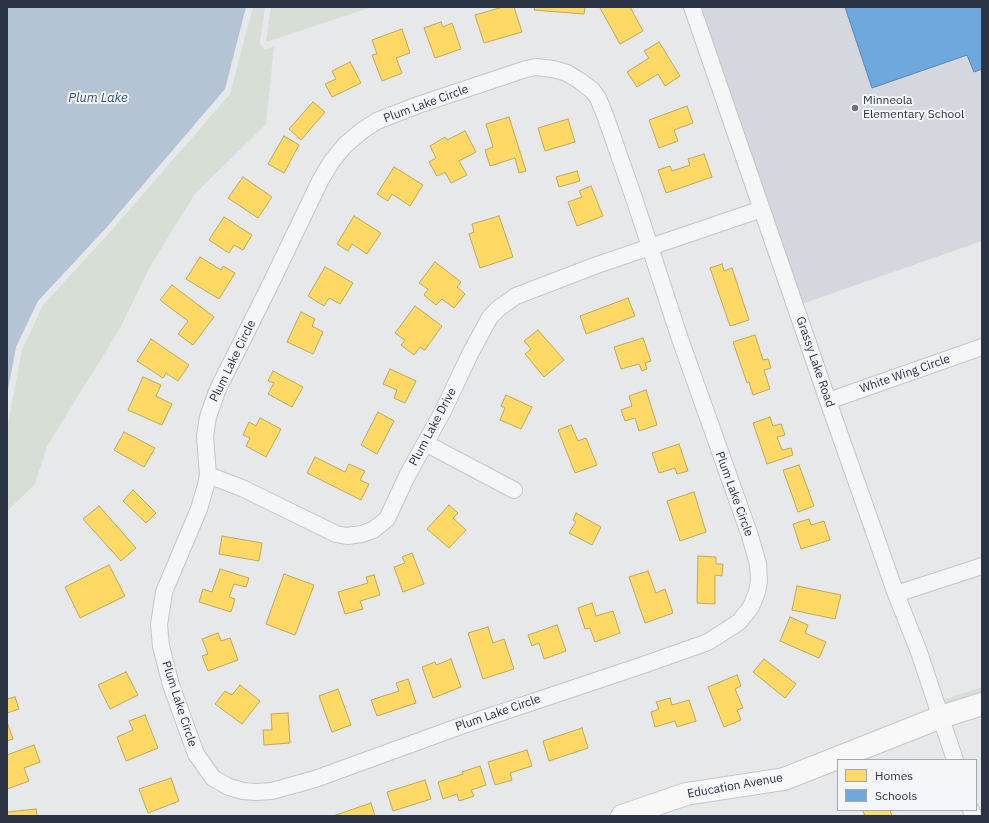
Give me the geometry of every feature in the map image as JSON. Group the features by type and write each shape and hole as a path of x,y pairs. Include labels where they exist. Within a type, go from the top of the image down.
{"street":[{"name":"Grassy Lake Road","path":"692,7 828,401 896,594 920,655 955,759"},
{"name":"Plum Lake Circle","path":"536,67 553,69 567,73 592,90 598,98 650,246 699,395 750,536 758,564 759,581 756,592 751,607 739,622 708,642 458,727 315,779 272,791 256,792 229,787 213,778 196,754 171,685 161,646 159,625 164,592 199,509 208,475 205,436 208,417 217,391 328,167 345,145 377,121 418,105 526,69 536,67"},
{"path":"650,246 762,209"},
{"name":"Plum Lake Drive","path":"208,475 242,488 336,534 347,536 362,534 373,530 387,519 425,443 443,411 470,352 490,317 499,308 516,296 650,246"},
{"name":"White Wing Circle","path":"828,401 982,347"},
{"path":"425,443 514,490"},
{"path":"896,594 982,566"},
{"name":"Education Avenue","path":"622,816 686,794 784,779 941,716 982,704"}],"shaded area":[{"path":"253,7 265,7 260,43 262,47 265,49 274,47 266,124 194,195 151,265 119,330 47,446 35,484 7,511 7,430 22,350 43,305 111,231 230,94"},
{"path":"271,7 372,7 266,42"},
{"name":"Minneola Elementary School","path":"692,7 982,7 982,241 796,306"},
{"path":"982,687 982,695 945,707 943,700"}],"water":[{"name":"Plum Lake","path":"7,7 246,7 225,89 107,227 38,301 16,347 7,395"}],"building: Homes":[{"path":"503,7 514,7 522,32 484,43 475,15"},
{"path":"535,7 585,7 584,14 534,10"},
{"path":"630,7 643,31 620,44 600,8"},
{"path":"441,22 443,27 452,23 461,49 435,58 424,28"},
{"path":"402,29 410,53 396,58 402,73 382,81 372,55 377,54 372,40"},
{"path":"659,42 680,76 665,86 658,74 637,87 627,72 649,58 644,51"},
{"path":"350,62 361,83 332,97 325,84 336,79 332,71"},
{"path":"313,102 325,112 301,140 289,129"},
{"path":"687,106 693,123 674,130 678,141 659,148 649,120"},
{"path":"509,117 526,171 519,173 515,158 490,166 485,150 493,147 486,124"},
{"path":"568,119 575,142 545,151 538,128"},
{"path":"465,131 476,152 459,161 467,175 451,183 445,172 437,176 429,162 436,158 430,146 445,137 447,140"},
{"path":"284,136 299,145 284,173 268,164"},
{"path":"704,154 712,177 666,193 658,170 670,166 672,171 690,165 688,159"},
{"path":"394,167 423,185 410,206 392,194 388,201 377,194"},
{"path":"577,171 580,181 559,187 556,177"},
{"path":"243,177 272,197 258,218 228,198"},
{"path":"591,186 603,216 577,226 568,202 582,197 579,191"},
{"path":"354,216 381,233 367,254 352,244 348,251 337,244"},
{"path":"499,216 513,257 480,268 469,234 474,232 472,224"},
{"path":"224,217 252,235 243,250 234,245 229,253 209,240"},
{"path":"200,257 221,270 223,266 235,273 219,299 186,279"},
{"path":"435,262 461,282 457,287 465,294 454,308 442,299 436,305 424,295 428,289 419,283"},
{"path":"722,264 724,271 732,268 749,320 730,326 710,268"},
{"path":"325,267 353,283 340,304 329,298 324,306 308,296"},
{"path":"172,285 214,317 193,345 178,334 188,321 160,300"},
{"path":"628,298 635,316 586,334 580,316"},
{"path":"415,306 442,326 425,350 420,347 414,355 401,345 405,340 395,333"},
{"path":"301,312 315,319 312,326 323,332 313,354 287,342"},
{"path":"538,330 564,360 544,377 525,354 531,349 524,341"},
{"path":"755,335 763,360 768,359 771,368 764,370 770,389 753,395 749,382 747,383 733,342"},
{"path":"643,338 651,361 645,363 647,369 642,371 639,364 621,369 614,347"},
{"path":"151,339 189,365 178,381 166,373 163,378 137,361"},
{"path":"390,369 416,381 405,403 394,398 397,390 383,384"},
{"path":"273,371 303,387 292,407 268,394 274,383 268,381"},
{"path":"143,377 161,385 156,396 172,404 162,425 128,410"},
{"path":"646,390 657,425 639,431 635,418 625,421 621,410 632,406 629,396"},
{"path":"506,395 532,407 521,429 500,420 505,408 501,406"},
{"path":"378,412 394,421 377,454 361,445"},
{"path":"770,417 773,426 781,424 785,435 777,437 782,450 791,448 793,455 767,464 753,423"},
{"path":"260,418 281,429 266,457 246,446 250,438 243,435 249,422 256,426"},
{"path":"571,425 578,441 586,438 597,465 575,473 558,430"},
{"path":"124,432 155,448 144,467 114,450"},
{"path":"679,444 688,471 677,474 675,468 659,473 652,453"},
{"path":"315,457 345,472 349,464 365,471 360,480 369,484 361,500 307,473"},
{"path":"799,465 814,506 798,512 783,470"},
{"path":"133,490 156,513 146,523 123,501"},
{"path":"694,492 706,532 680,541 667,501"},
{"path":"449,505 458,513 453,518 466,530 449,548 427,529"},
{"path":"99,506 136,548 121,561 83,519"},
{"path":"576,513 601,527 592,545 569,533 576,522 573,520"},
{"path":"809,519 811,525 824,521 830,540 801,549 793,524"},
{"path":"222,536 262,543 259,561 219,554"},
{"path":"412,553 424,584 403,592 394,567 405,563 402,557"},
{"path":"698,556 716,557 716,564 723,564 722,576 715,575 715,604 697,603"},
{"path":"109,565 125,596 80,618 65,587"},
{"path":"220,569 249,578 246,587 234,584 229,597 235,599 231,612 199,602 203,589 212,592"},
{"path":"648,571 656,593 665,589 673,613 645,623 629,577"},
{"path":"284,574 314,585 295,635 266,624"},
{"path":"374,575 380,595 360,601 363,609 345,614 338,592 368,583 366,577"},
{"path":"797,586 841,595 835,619 792,610"},
{"path":"592,603 596,616 613,611 620,633 595,642 590,628 585,629 578,608"},
{"path":"790,617 808,625 805,633 826,642 819,658 780,641"},
{"path":"557,625 566,651 544,659 539,643 532,646 528,635"},
{"path":"488,627 493,643 504,639 514,669 483,679 468,633"},
{"path":"218,633 221,641 230,638 238,660 208,671 202,656 208,654 202,639"},
{"path":"451,659 461,687 433,698 422,667 435,662 436,665"},
{"path":"764,659 796,684 785,698 753,672"},
{"path":"126,672 138,695 110,709 98,685"},
{"path":"737,675 741,686 735,689 743,708 737,710 741,720 724,727 708,687"},
{"path":"408,679 416,703 377,716 371,700 399,691 396,683"},
{"path":"240,685 260,701 242,724 215,704 225,691 232,695"},
{"path":"338,689 351,725 332,732 319,696"},
{"path":"15,697 19,709 7,713 7,699"},
{"path":"670,698 672,705 689,700 696,721 677,727 675,721 655,727 651,712 659,709 656,702"},
{"path":"288,713 290,743 264,745 263,730 272,730 271,714"},
{"path":"145,715 158,748 126,761 117,737 133,730 129,721"},
{"path":"7,722 13,739 7,741"},
{"path":"582,728 588,748 549,761 543,741"},
{"path":"34,745 40,762 24,768 29,781 7,789 7,755"},
{"path":"527,750 532,766 510,773 512,780 495,785 488,762"},
{"path":"480,766 486,785 471,790 474,796 459,801 457,794 443,799 438,782 463,774 462,772"},
{"path":"171,778 179,801 148,813 139,789"},
{"path":"425,780 431,799 393,811 387,792"},
{"path":"371,803 375,816 333,816"},
{"path":"36,809 37,816 7,816 7,812"},
{"path":"863,811 890,811 892,816 865,816"}],"building: Schools":[{"path":"845,7 982,7 982,69 974,72 967,55 872,88"}],"place":[{"name":"Minneola Elementary School","path":"855,108"}]}
